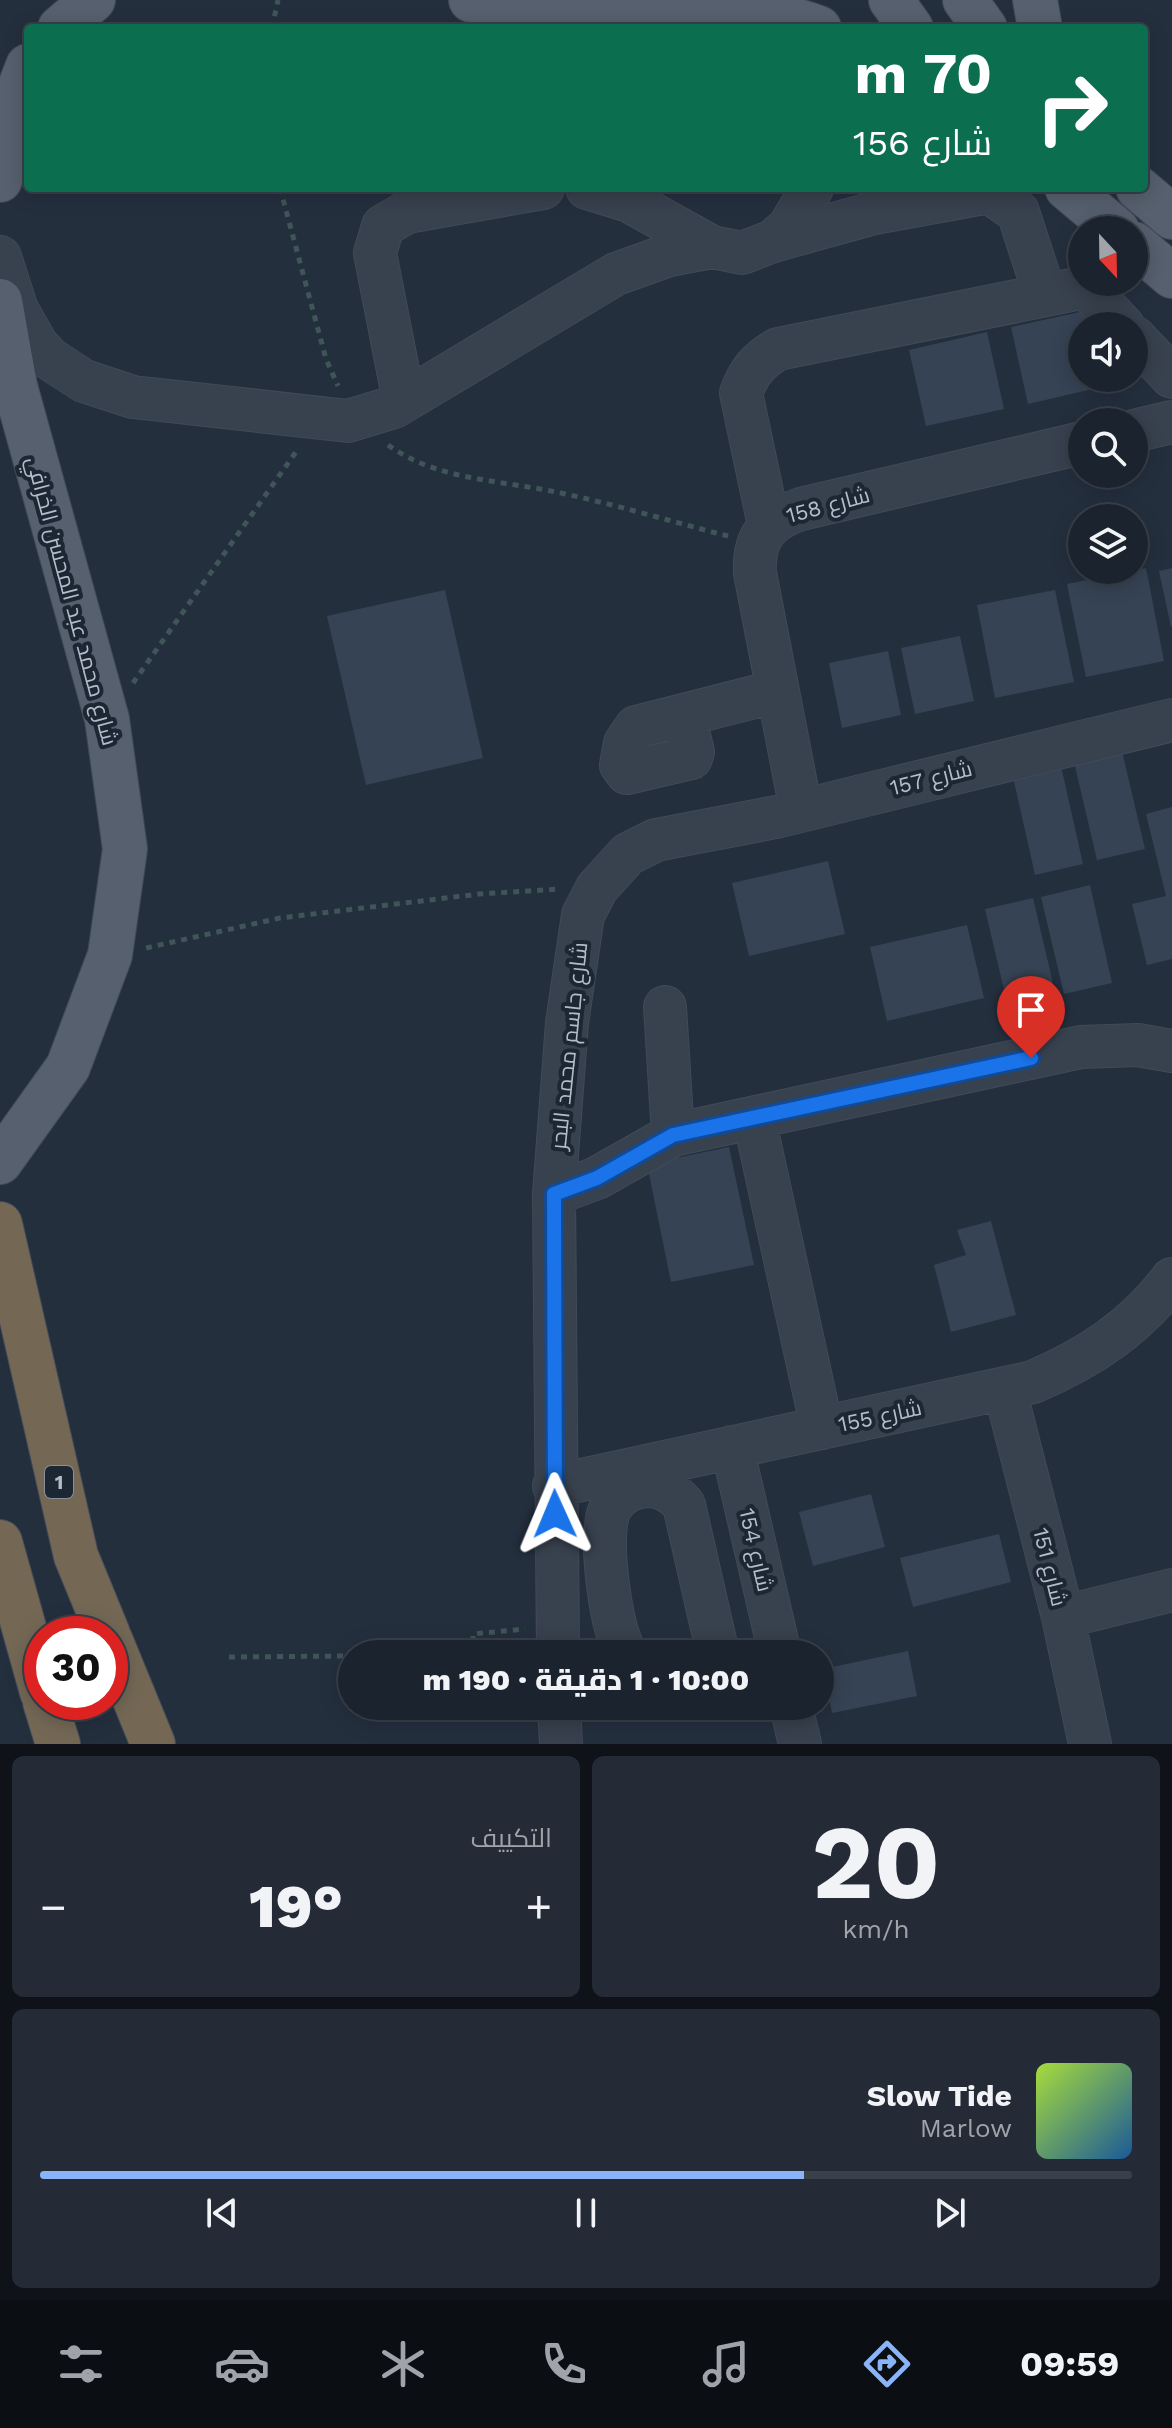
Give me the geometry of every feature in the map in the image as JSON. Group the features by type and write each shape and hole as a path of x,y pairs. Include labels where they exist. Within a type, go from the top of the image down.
{"highway":[{"name":"1","path":"0,1224 76,1556 101,1616"},
{"path":"0,1542 24,1628"},
{"name":"1","path":"128,1683 153,1744"},
{"path":"51,1720 58,1744"}],"main road":[{"path":"65,24 93,0"},
{"path":"471,0 623,18 698,4 767,11 807,24"},
{"path":"891,0 908,24"},
{"path":"965,0 982,24"},
{"path":"1035,0 1039,24"},
{"path":"0,180 10,112 24,76"},
{"path":"1072,192 1100,216"},
{"path":"1143,192 1172,217"},
{"path":"1148,256 1172,276"},
{"name":"شارع محمد عبد المحسن الخرافي","path":"0,301 15,386 107,719 125,849 110,955 68,1067 0,1162"}],"street":[{"path":"698,4 729,24"},
{"path":"404,401 375,253 380,207 407,212 520,192"},
{"path":"600,192 629,201 712,247 742,253 773,241 874,213 976,192"},
{"path":"773,241 802,210 810,192"},
{"path":"989,192 1018,212 1045,295"},
{"path":"0,257 17,310 37,345 50,359 84,381 133,397 340,419 404,401 616,274 669,255 712,247"},
{"path":"801,810 755,573 762,535 741,393 748,374 761,359 778,349 1086,287 1110,312"},
{"path":"1148,352 1172,377"},
{"path":"1148,428 1172,422"},
{"name":"شارع 158","path":"762,535 801,509 1068,446"},
{"path":"684,715 778,691"},
{"name":"شارع 157","path":"689,832 801,810 1172,720"},
{"name":"شارع جاسم محمد البحر","path":"558,1640 554,1486 554,1194 567,1023 583,915 597,888 628,854 656,840 689,832"},
{"path":"665,1007 673,1135"},
{"path":"554,1194 597,1178 673,1135 1081,1047 1138,1045 1172,1051"},
{"path":"754,1118 822,1428"},
{"name":"شارع 155","path":"554,1486 1033,1382 1096,1351 1138,1318 1172,1279"},
{"name":"شارع 151","path":"1005,1390 1063,1617 1089,1744"},
{"name":"شارع 154","path":"732,1447 777,1640"},
{"path":"622,1640 605,1570 608,1513 623,1494 646,1486 667,1490 684,1505 717,1640"},
{"path":"685,1512 745,1501"},
{"path":"1063,1617 1172,1590"},
{"path":"560,1720 561,1744"},
{"path":"794,1720 800,1744"}],"path":[{"path":"273,24 278,0"},
{"path":"107,719 340,419 340,389 326,359 281,192"},
{"path":"340,419 405,457 451,474 552,491 762,535"},
{"path":"110,955 280,918 479,894 597,888"},
{"path":"473,1640 473,1634 558,1640"},
{"path":"229,1657 338,1656"}],"building":[{"path":"1068,315 1068,392 1080,392 1028,404 1011,327"},
{"path":"987,332 1004,409 926,426 909,350"},
{"path":"1172,568 1172,626 1171,627 1159,571"},
{"path":"1148,578 1164,661 1086,677 1067,584 1148,584"},
{"path":"445,590 483,758 366,785 327,616"},
{"path":"1055,590 1074,682 995,698 977,605"},
{"path":"960,636 974,701 915,714 901,648"},
{"path":"888,651 901,715 842,728 829,663"},
{"path":"1122,751 1145,849 1097,860 1074,762"},
{"path":"1061,766 1083,864 1035,875 1013,777"},
{"path":"1172,807 1172,959 1147,965 1132,904 1166,896 1146,814"},
{"path":"828,861 845,934 749,956 732,883"},
{"path":"1090,885 1112,983 1064,994 1041,897"},
{"path":"1033,898 1056,996 1008,1007 985,909"},
{"path":"967,925 984,998 887,1021 870,947"},
{"path":"729,1147 754,1265 671,1282 647,1164"},
{"path":"991,1221 1016,1315 951,1332 934,1265 966,1255 957,1230"},
{"path":"871,1494 885,1547 813,1566 799,1512"},
{"path":"999,1534 1011,1582 913,1607 900,1558"},
{"path":"908,1651 917,1696 834,1713 834,1667"}],"route":[{"path":"555,1514 554,1194 597,1178 673,1135 1031,1058"}]}
